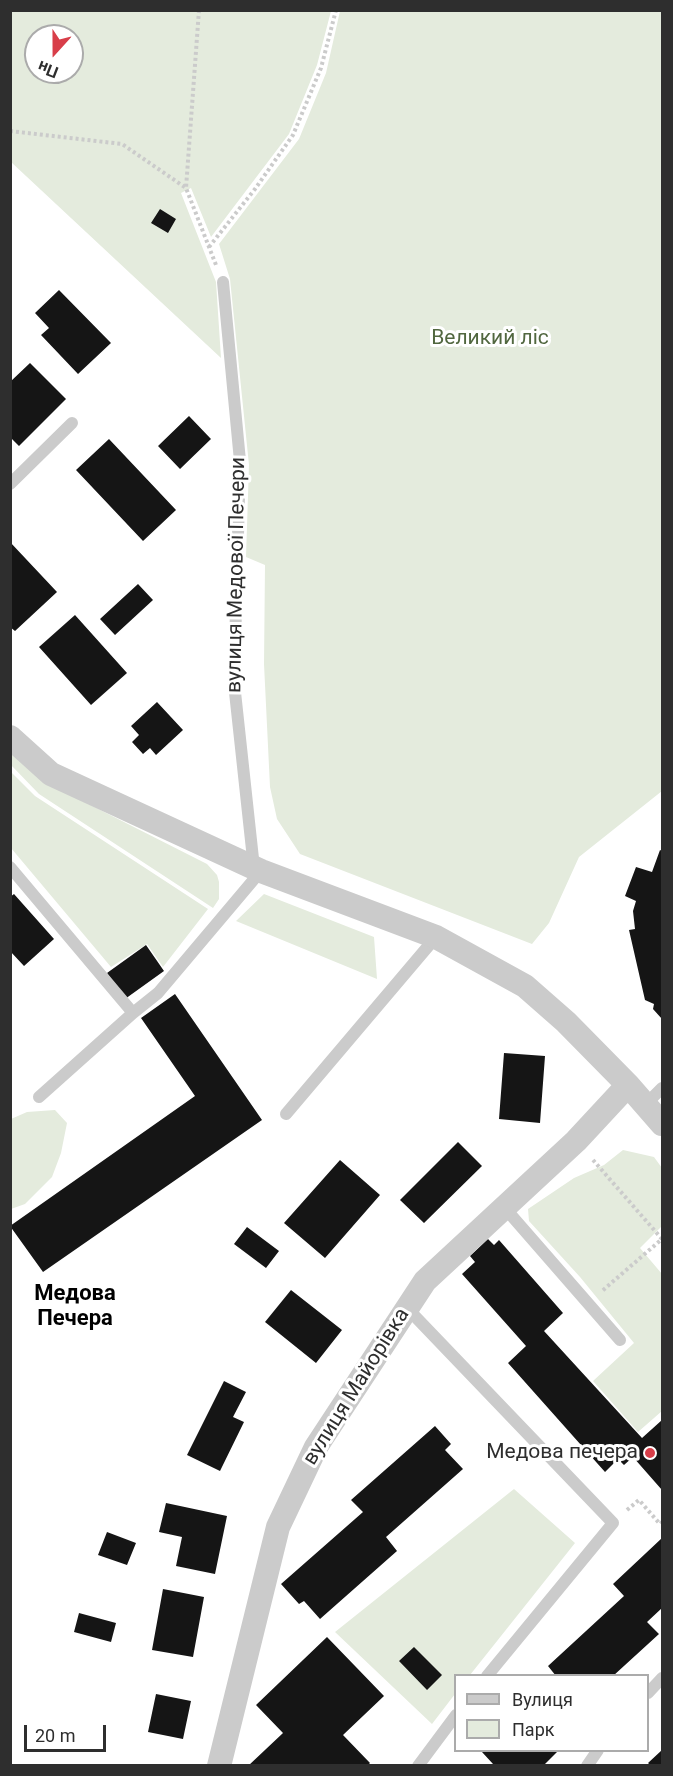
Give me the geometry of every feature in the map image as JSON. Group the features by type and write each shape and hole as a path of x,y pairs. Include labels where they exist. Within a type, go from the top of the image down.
{"street":[{"path":"10,737 51,774 258,869 436,937 525,986 566,1022 663,1124"},
{"name":"вулиця Майорівка","path":"219,1766 278,1527 316,1447 425,1281 576,1141 628,1086"}],"lane":[{"name":"вулиця Медової Печери","path":"223,282 240,461 234,683 258,869"},
{"path":"10,484 72,423"},
{"path":"10,867 133,1013"},
{"path":"39,1097 158,993 258,869"},
{"path":"286,1114 436,937"},
{"path":"645,1105 663,1088"},
{"path":"504,1207 620,1340"},
{"path":"407,1308 613,1523 489,1674"},
{"path":"649,1692 663,1678"},
{"path":"418,1766 454,1718"},
{"path":"587,1766 597,1752"}],"path":[{"path":"200,10 186,188 223,282"},
{"path":"209,248 293,135 321,68 336,10"},
{"path":"10,131 122,144 186,188"},
{"path":"576,1141 662,1239 588,1303"},
{"path":"613,1523 639,1500 660,1524 663,1522"}],"green space":[{"path":"10,11 331,11 317,65 289,134 211,237 191,188 181,193 216,282 221,358 11,162"},
{"name":"Великий ліс","path":"340,11 662,11 662,791 579,857 549,923 532,944 300,854 277,819 270,787 264,664 265,565 246,557 249,465 230,279 219,244 299,139 326,73"},
{"path":"10,751 43,781 207,864 217,875 219,882 219,899 213,908 39,794 11,765"},
{"path":"11,772 35,796 208,909 163,967 147,944 111,967 11,848"},
{"path":"264,894 374,937 377,979 236,921"},
{"path":"55,1110 67,1123 61,1153 52,1177 25,1204 11,1209 11,1119 27,1112"},
{"path":"623,1150 654,1157 662,1168 662,1226 640,1248 662,1274 662,1411 638,1432 593,1381 634,1343 580,1277 529,1221 528,1209 574,1178 604,1165"},
{"path":"514,1489 575,1543 471,1674 454,1674 454,1695 432,1724 335,1632"}],"building":[{"path":"160,209 176,219 168,233 151,223"},
{"path":"59,290 111,343 78,374 41,335 49,328 35,313"},
{"path":"30,363 66,399 19,446 10,437 10,382"},
{"path":"189,416 211,439 180,469 158,446"},
{"path":"109,439 176,510 143,541 76,470"},
{"path":"10,542 57,592 15,631 10,627"},
{"path":"138,584 153,600 115,635 100,619"},
{"path":"75,615 127,673 91,705 39,647"},
{"path":"157,702 183,730 156,755 150,748 143,754 132,742 139,735 131,726"},
{"path":"660,850 662,851 662,1019 653,1009 654,1004 645,1000 629,930 635,929 633,911 636,901 625,896 636,867 652,872"},
{"path":"14,894 54,939 24,966 10,951 10,897"},
{"path":"146,945 164,971 125,999 107,973"},
{"path":"175,994 262,1120 43,1272 10,1226 195,1096 141,1018"},
{"path":"504,1053 545,1056 540,1123 499,1119"},
{"path":"458,1142 482,1166 424,1223 400,1200"},
{"path":"340,1160 380,1195 325,1258 284,1223"},
{"path":"247,1227 279,1251 266,1268 234,1244"},
{"path":"488,1239 494,1245 499,1240 563,1313 544,1331 642,1438 662,1420 662,1490 633,1457 624,1465 618,1459 605,1472 508,1363 526,1346 462,1274 475,1262 470,1256"},
{"path":"291,1290 342,1330 316,1363 265,1322"},
{"path":"224,1381 246,1392 233,1417 244,1422 220,1471 187,1455"},
{"path":"435,1426 451,1444 445,1450 463,1469 386,1537 397,1551 320,1619 304,1601 299,1604 281,1584 363,1512 351,1500"},
{"path":"166,1503 227,1516 215,1574 176,1566 182,1537 159,1532"},
{"path":"107,1532 136,1543 127,1565 98,1555"},
{"path":"662,1538 662,1608 647,1622 659,1634 615,1674 554,1674 548,1666 624,1596 613,1584"},
{"path":"163,1589 204,1597 193,1657 152,1650"},
{"path":"79,1613 116,1623 111,1642 74,1632"},
{"path":"327,1637 384,1696 343,1735 370,1763 367,1766 248,1766 283,1733 256,1705"},
{"path":"414,1647 442,1675 427,1690 399,1661"},
{"path":"156,1694 191,1701 183,1739 148,1732"},
{"path":"662,1750 662,1766 651,1766 648,1763"},
{"path":"482,1752 557,1752 543,1766 492,1766 493,1764"}],"place":[{"name":"Медова печера","path":"650,1453"}],"district":[{"name":"Медова Печера","path":"75,1306"}]}
